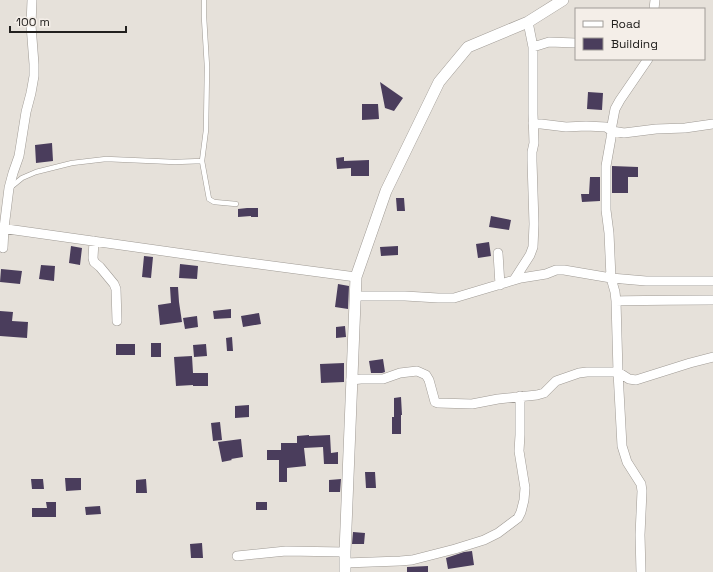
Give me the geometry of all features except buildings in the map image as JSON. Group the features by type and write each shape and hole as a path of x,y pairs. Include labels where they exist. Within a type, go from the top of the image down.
{"street":[{"path":"3,248 2,228 9,188 19,156 26,112 34,76 31,24 32,0"},
{"path":"345,562 356,277 386,191 440,82 468,47 528,22 563,0"},
{"path":"514,280 530,255 533,247 533,47 528,22"},
{"path":"533,47 549,42 575,43"},
{"path":"641,572 640,535 642,491 641,484 627,462 622,446 616,292 611,278 605,171 612,125 618,105 647,60"},
{"path":"533,123 566,128 586,126 606,127 612,131 624,133 713,124"},
{"path":"2,228 356,277"},
{"path":"94,241 94,262 114,284 116,289 117,321"},
{"path":"498,253 500,285"},
{"path":"355,296 454,298 514,280 546,274 556,270 611,278 646,281 713,281"},
{"path":"616,301 713,300"},
{"path":"351,380 383,379 400,373 417,371 426,375 429,380 435,402 438,404 472,404 544,393 556,381 579,373 618,372 629,379 636,380 713,357"},
{"path":"237,556 286,552 345,562 412,560 484,540 498,533 518,518 524,500 525,488 519,451 520,396"}],"lane":[{"path":"204,0 207,67 206,130 202,161 209,199 214,202 236,204"},
{"path":"9,188 22,178 36,172 72,163 106,159 175,162 202,161"}]}
